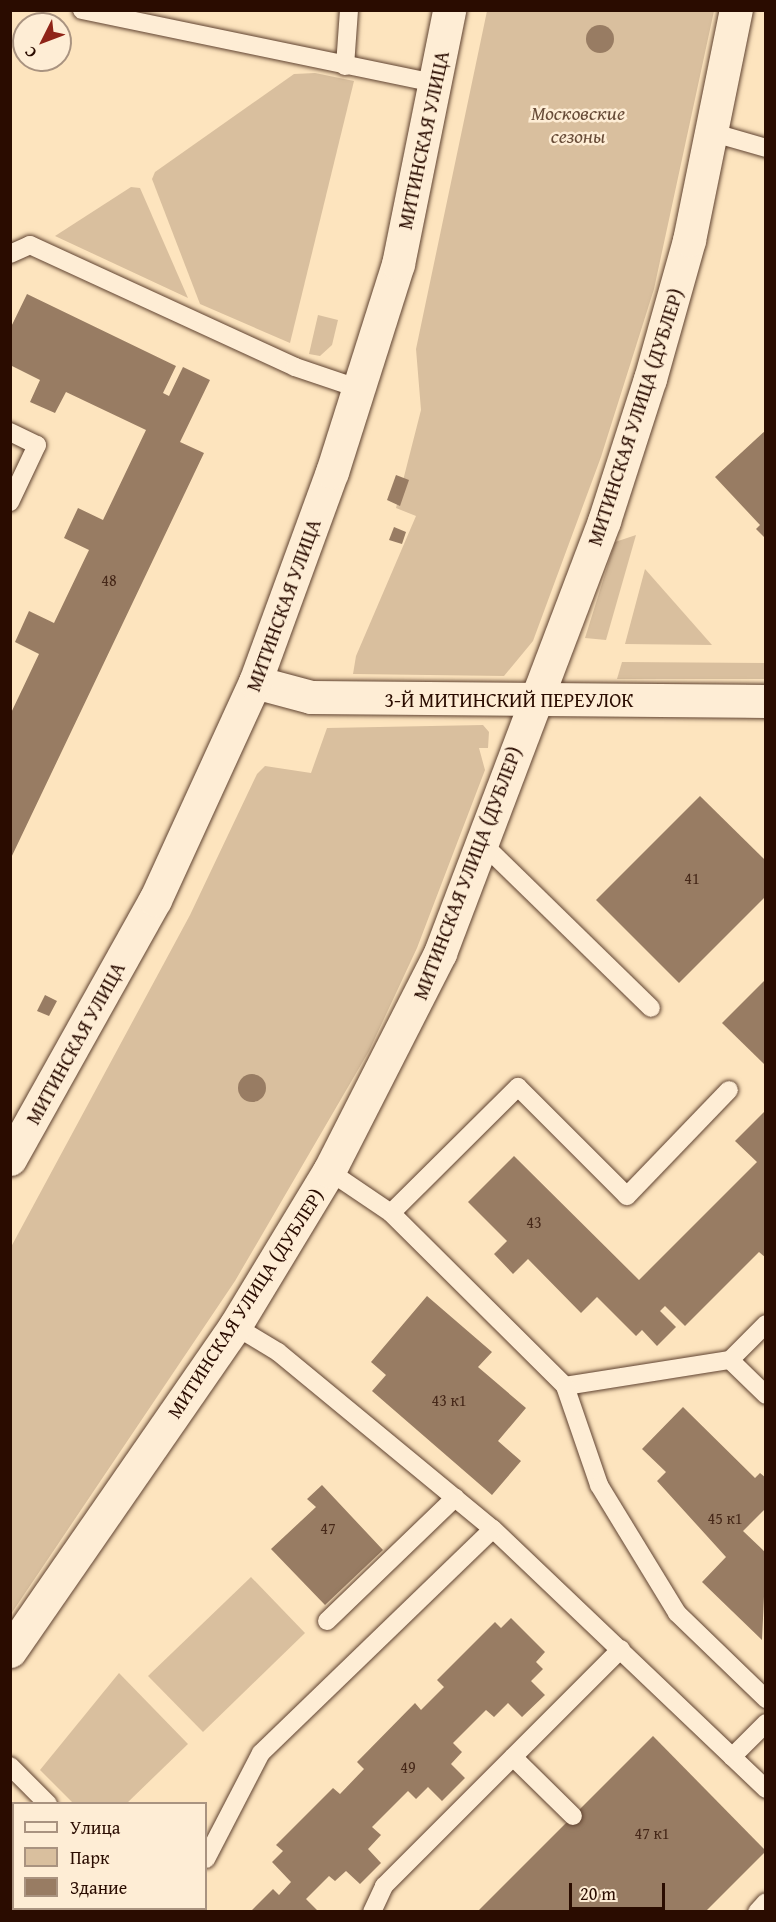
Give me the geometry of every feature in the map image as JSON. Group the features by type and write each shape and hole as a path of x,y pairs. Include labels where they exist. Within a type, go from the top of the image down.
{"street":[{"name":"МИТИНСКАЯ УЛИЦА","path":"10,1159 154,900 255,682 360,389 398,264 449,10"},
{"name":"МИТИНСКАЯ УЛИЦА (ДУБЛЕР)","path":"10,1652 235,1326 329,1171 403,1032 482,843 604,521 650,379 714,133 736,10"},
{"name":"3-Й МИТИНСКИЙ ПЕРЕУЛОК","path":"255,682 311,697 534,702 765,701"}],"lane":[{"path":"82,10 436,83"},
{"path":"345,66 349,10"},
{"path":"714,133 765,148"},
{"path":"10,254 30,245 295,367 360,389"},
{"path":"10,432 37,445 10,502"},
{"path":"482,843 651,1008"},
{"path":"391,1214 518,1087 627,1196 729,1090"},
{"path":"329,1171 391,1214 565,1386 599,1485 677,1613 765,1699"},
{"path":"565,1386 730,1360 765,1324"},
{"path":"235,1326 278,1352 493,1529 765,1789"},
{"path":"730,1360 765,1395"},
{"path":"327,1621 455,1498"},
{"path":"207,1857 215,1849 239,1790 261,1753 493,1529"},
{"path":"372,1911 384,1886 621,1649"},
{"path":"732,1757 765,1723"},
{"path":"513,1756 573,1816"},
{"path":"10,1766 47,1802"},
{"path":"756,1911 765,1902"}],"green space":[{"name":"Московские сезоны","path":"487,11 714,11 654,289 601,457 533,641 504,676 353,674 356,656 416,516 396,508 421,410 416,349"},
{"path":"315,73 354,81 290,343 200,304 152,179 155,172 294,74"},
{"path":"131,187 140,188 188,298 55,236"},
{"path":"318,315 338,320 332,345 320,356 309,354"},
{"path":"636,535 606,640 585,638 615,542"},
{"path":"645,569 712,645 625,644"},
{"path":"622,662 765,663 765,679 617,679"},
{"path":"483,725 489,732 488,748 479,748 485,770 417,948 369,1051 235,1281 11,1614 11,1247 190,915 257,774 265,766 311,773 327,728"},
{"path":"251,1577 305,1633 203,1732 148,1676"},
{"path":"119,1673 188,1744 128,1802 72,1802 40,1770"}],"building":[{"path":"600,25 610,29 614,39 610,49 600,53 590,49 586,39 590,29"},
{"path":"27,294 176,366 163,393 169,396 183,367 210,380 180,442 204,453 10,860 10,715 39,654 15,642 29,611 54,623 89,550 64,538 78,508 103,520 146,430 66,392 55,413 30,402 40,380 10,365 10,329"},
{"path":"766,430 766,539 756,529 760,525 715,477"},
{"path":"396,475 409,480 400,506 387,500"},
{"path":"394,527 406,532 402,544 389,540"},
{"path":"700,796 766,861 766,896 679,983 596,900"},
{"path":"766,979 766,1066 722,1023"},
{"path":"45,995 57,1001 49,1016 37,1011"},
{"path":"252,1074 262,1078 266,1088 262,1098 252,1102 242,1098 238,1088 242,1078"},
{"path":"766,1110 766,1258 759,1252 685,1326 665,1306 660,1311 676,1327 657,1346 642,1330 636,1336 597,1297 581,1313 528,1259 513,1274 494,1254 507,1241 468,1202 514,1156 639,1280 757,1162 735,1141"},
{"path":"427,1296 492,1352 478,1367 526,1408 498,1441 521,1461 492,1495 372,1391 386,1375 371,1362"},
{"path":"683,1407 755,1478 760,1473 766,1478 766,1508 743,1531 766,1553 762,1640 702,1582 726,1557 657,1481 666,1472 642,1449"},
{"path":"322,1485 383,1550 325,1605 271,1549 316,1507 307,1499"},
{"path":"511,1618 545,1652 536,1662 543,1669 531,1681 545,1695 522,1717 508,1703 494,1717 486,1710 453,1743 462,1752 451,1764 465,1778 442,1801 428,1787 416,1799 408,1791 372,1827 381,1835 368,1849 381,1863 360,1884 346,1871 335,1881 329,1876 306,1899 319,1912 250,1912 273,1889 279,1895 291,1882 272,1862 283,1851 276,1845 333,1788 340,1794 364,1769 357,1762 415,1703 421,1710 444,1687 437,1680 495,1622 501,1628"},
{"path":"653,1736 766,1851 705,1912 477,1912"},
{"path":"14,1910 78,1910 79,1912 12,1912"}]}
